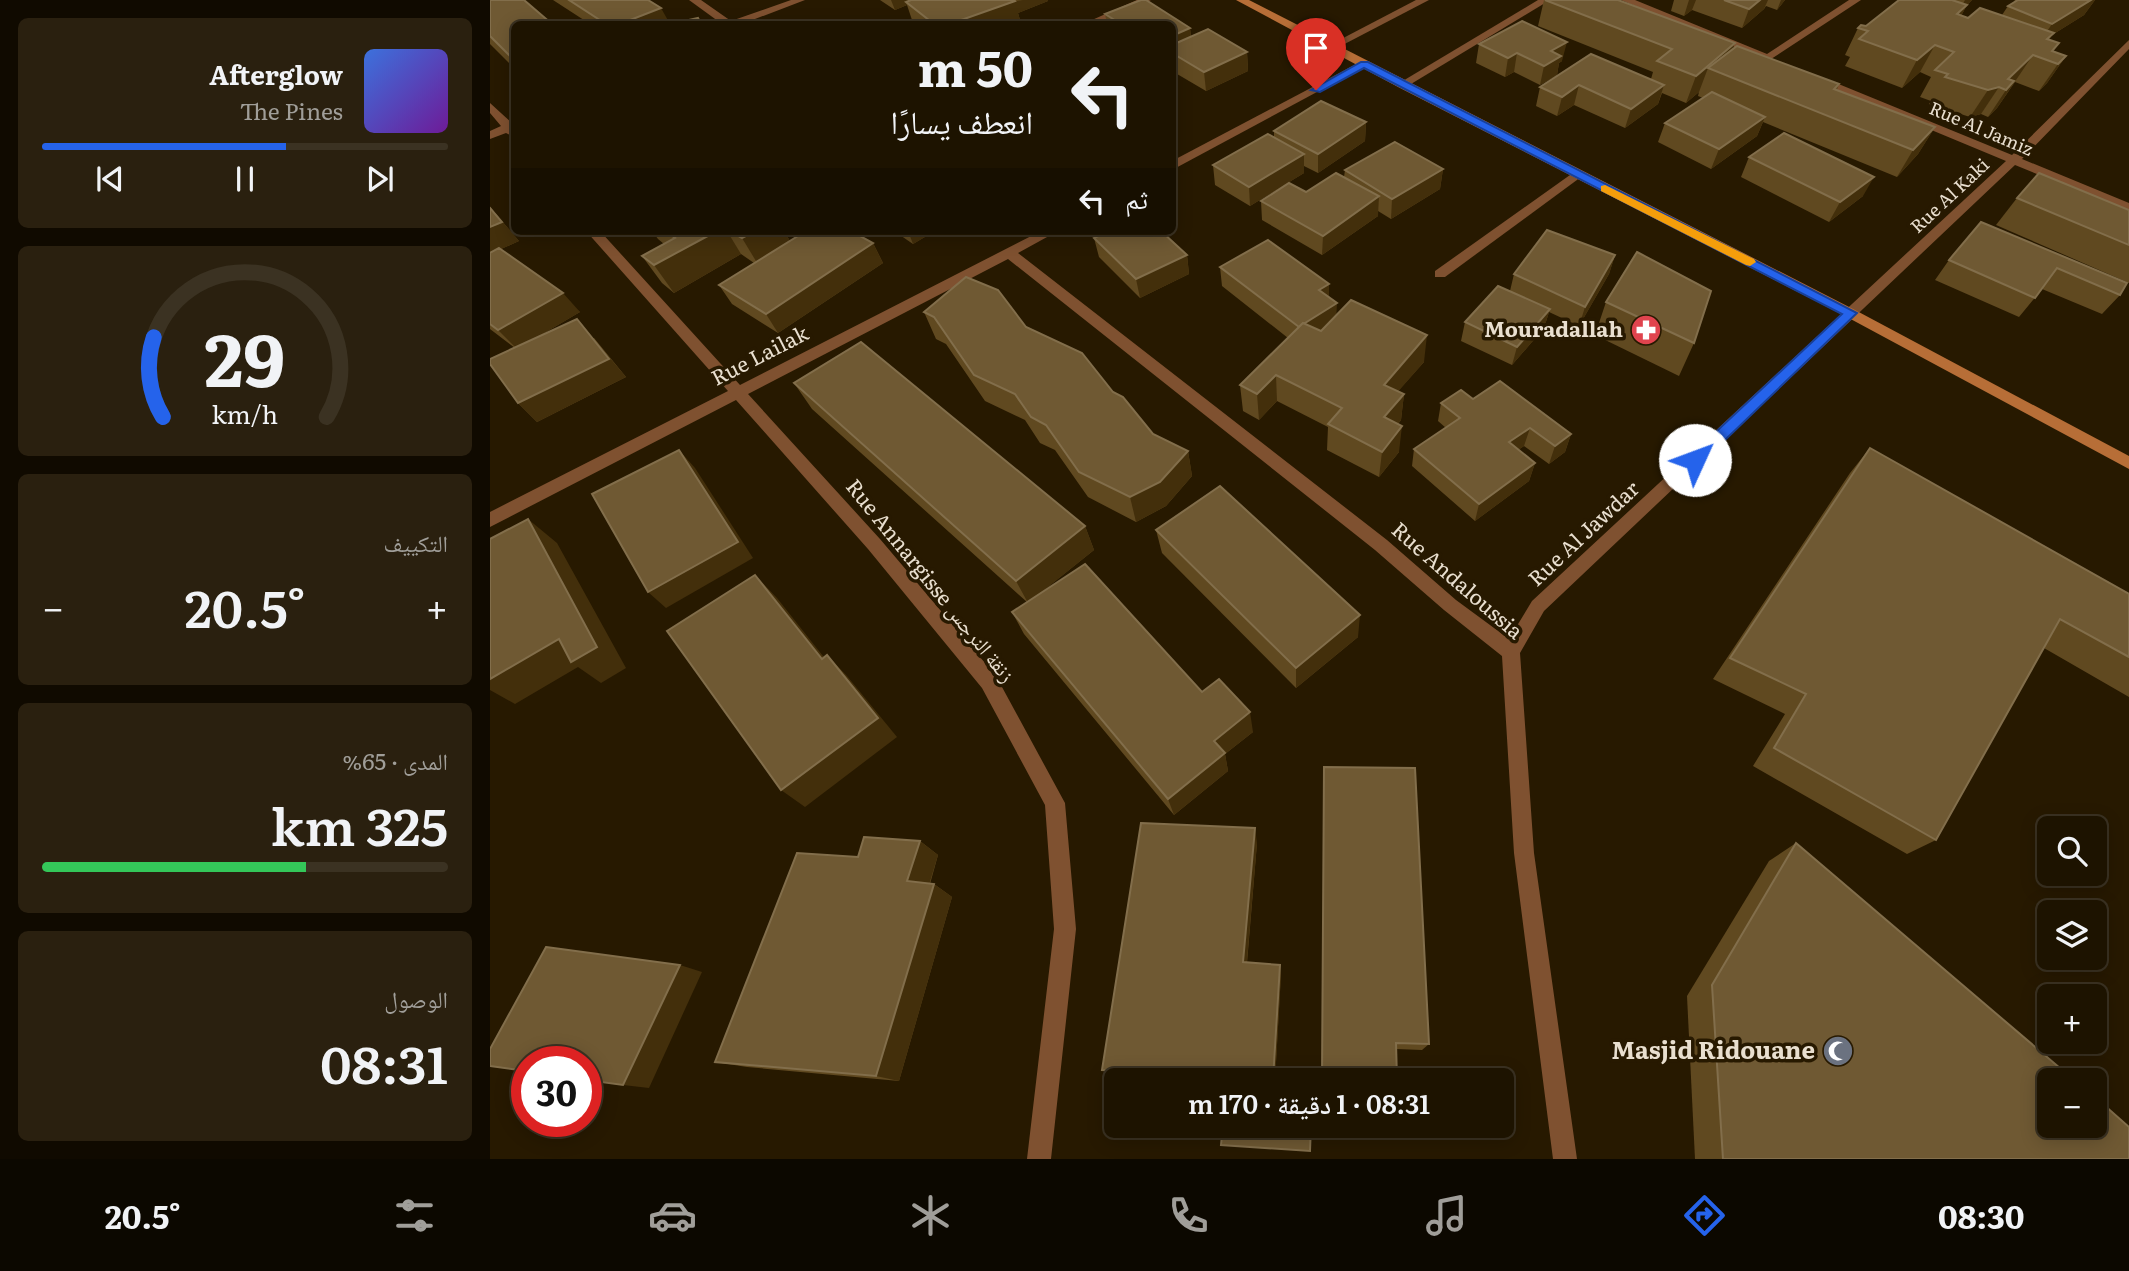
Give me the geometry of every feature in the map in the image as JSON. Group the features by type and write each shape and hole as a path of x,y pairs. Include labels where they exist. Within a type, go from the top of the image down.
{"street":[{"path":"694,0 724,21"},
{"path":"742,21 800,0"},
{"path":"1095,21 1146,0"},
{"path":"1241,0 1850,313 2129,463"},
{"path":"1331,47 1424,0"},
{"path":"1402,85 1545,0"},
{"path":"1626,0 1781,64"},
{"path":"1768,58 1856,0"},
{"name":"Rue Al Kaki","path":"1850,313 2012,162 2129,43"},
{"path":"1176,164 1364,64"},
{"name":"Rue Al Jamiz","path":"1807,75 2012,162 2129,208"},
{"path":"490,106 511,129"},
{"path":"490,135 511,130"},
{"path":"1440,274 1577,174"},
{"name":"Rue Annargisse زنقة النرجس","path":"599,235 874,544 989,682 1055,803 1065,929 1039,1159"},
{"name":"Rue Lailak","path":"490,520 1043,235"},
{"name":"Rue Andaloussia","path":"1009,253 1370,536 1450,606 1511,652 1524,853 1565,1159"},
{"name":"Rue Al Jawdar","path":"1511,652 1538,606 1850,313"}],"building":[{"path":"490,0 524,0 548,21 511,21 511,57 490,36"},
{"path":"569,0 648,0 661,8 628,21 601,21"},
{"path":"1146,0 1190,28 1176,34 1176,21 1116,21 1105,14"},
{"path":"1545,0 1618,0 1735,43 1696,76 1657,61 1672,49"},
{"path":"1724,0 1760,0 1749,9"},
{"path":"1899,0 1952,0 1967,5 1957,14 1968,18 1980,8 2054,33 2047,39 2059,43 2052,51 2066,56 2058,64 2033,55 2008,79 2014,81 2006,90 1999,87 1988,90 1945,77 1948,74 1935,70 1954,52 1935,45 1917,60 1859,39 1868,31 1858,28 1861,25 1866,26"},
{"path":"2018,0 2091,0 2052,24 2008,6"},
{"path":"1015,1 958,21 930,21 906,2"},
{"path":"1522,21 1567,42 1551,51 1561,56 1544,66 1517,53 1508,58 1479,44"},
{"path":"1208,29 1247,52 1204,72 1176,55 1176,43"},
{"path":"1737,46 1839,84 1834,89 1935,127 1913,150 1708,68"},
{"path":"1591,54 1664,85 1631,109 1579,85 1562,97 1540,87"},
{"path":"1712,92 1765,117 1719,149 1665,123"},
{"path":"1321,101 1366,122 1318,154 1274,131"},
{"path":"1784,133 1874,177 1840,202 1749,157"},
{"path":"1268,134 1304,154 1249,187 1213,165"},
{"path":"1395,142 1443,169 1392,199 1345,170"},
{"path":"1336,173 1379,196 1323,236 1261,201 1289,183 1306,192"},
{"path":"2039,173 2129,210 2129,245 2017,198"},
{"path":"490,208 502,222 490,227"},
{"path":"1981,222 2127,283 2120,295 2057,268 2035,298 1949,260"},
{"path":"1547,230 1615,255 1585,307 1514,274"},
{"path":"671,235 710,235 654,265 642,256 675,238"},
{"path":"800,235 858,235 873,243 766,314 719,285"},
{"path":"1100,235 1165,235 1187,255 1136,279 1094,238"},
{"path":"1268,240 1329,284 1319,290 1337,303 1299,327 1220,267"},
{"path":"499,248 563,293 498,330 490,324 490,253"},
{"path":"1637,252 1711,291 1694,343 1606,302"},
{"path":"966,277 998,290 1026,327 1082,353 1113,392 1123,397 1153,434 1188,451 1160,482 1130,497 1079,472 1046,425 1031,417 1015,394 974,375 934,317 924,312"},
{"path":"1498,286 1550,309 1517,347 1465,322"},
{"path":"1351,300 1427,335 1384,385 1404,394 1384,417 1402,426 1382,452 1328,424 1342,408 1276,375 1257,394 1240,385 1303,323 1321,331"},
{"path":"577,319 609,359 518,403 490,364 490,359"},
{"path":"861,342 1085,526 1016,581 794,383"},
{"path":"1500,381 1571,434 1555,446 1530,428 1509,442 1535,463 1479,504 1414,449 1460,418 1441,403 1461,390 1473,399"},
{"path":"1870,448 2129,594 2129,657 2060,619 1936,840 1774,748 1806,694 1730,658"},
{"path":"679,450 738,542 648,592 592,494"},
{"path":"1220,486 1360,615 1296,668 1156,530"},
{"path":"528,519 597,647 571,662 559,639 490,679 490,539"},
{"path":"1085,564 1202,692 1219,679 1250,712 1214,741 1225,753 1168,799 1012,612"},
{"path":"755,575 822,659 827,655 878,718 781,790 667,631"},
{"path":"1324,767 1415,768 1429,1044 1396,1043 1397,1068 1322,1068"},
{"path":"1141,823 1255,828 1243,962 1280,965 1274,1068 1102,1070"},
{"path":"864,837 920,841 907,881 934,884 876,1076 715,1062 797,853 858,857"},
{"name":"Masjid Ridouane","path":"1796,843 2037,1048 2037,1054 2044,1054 2060,1068 2037,1068 2037,1138 2107,1138 2107,1108 2129,1127 2129,1159 1723,1159 1712,985"},
{"path":"546,947 680,965 623,1085 602,1082 602,1046 511,1046 511,1069 490,1066 490,1049"},
{"path":"1222,1138 1310,1138 1310,1151 1221,1145"}],"slow traffic":[{"path":"1605,188 1750,262"}],"place":[{"name":"Mouradallah","path":"1646,330"},
{"name":"Masjid Ridouane","path":"1838,1051"}],"route":[{"path":"1316,90 1364,64 1850,313 1695,460"}]}
